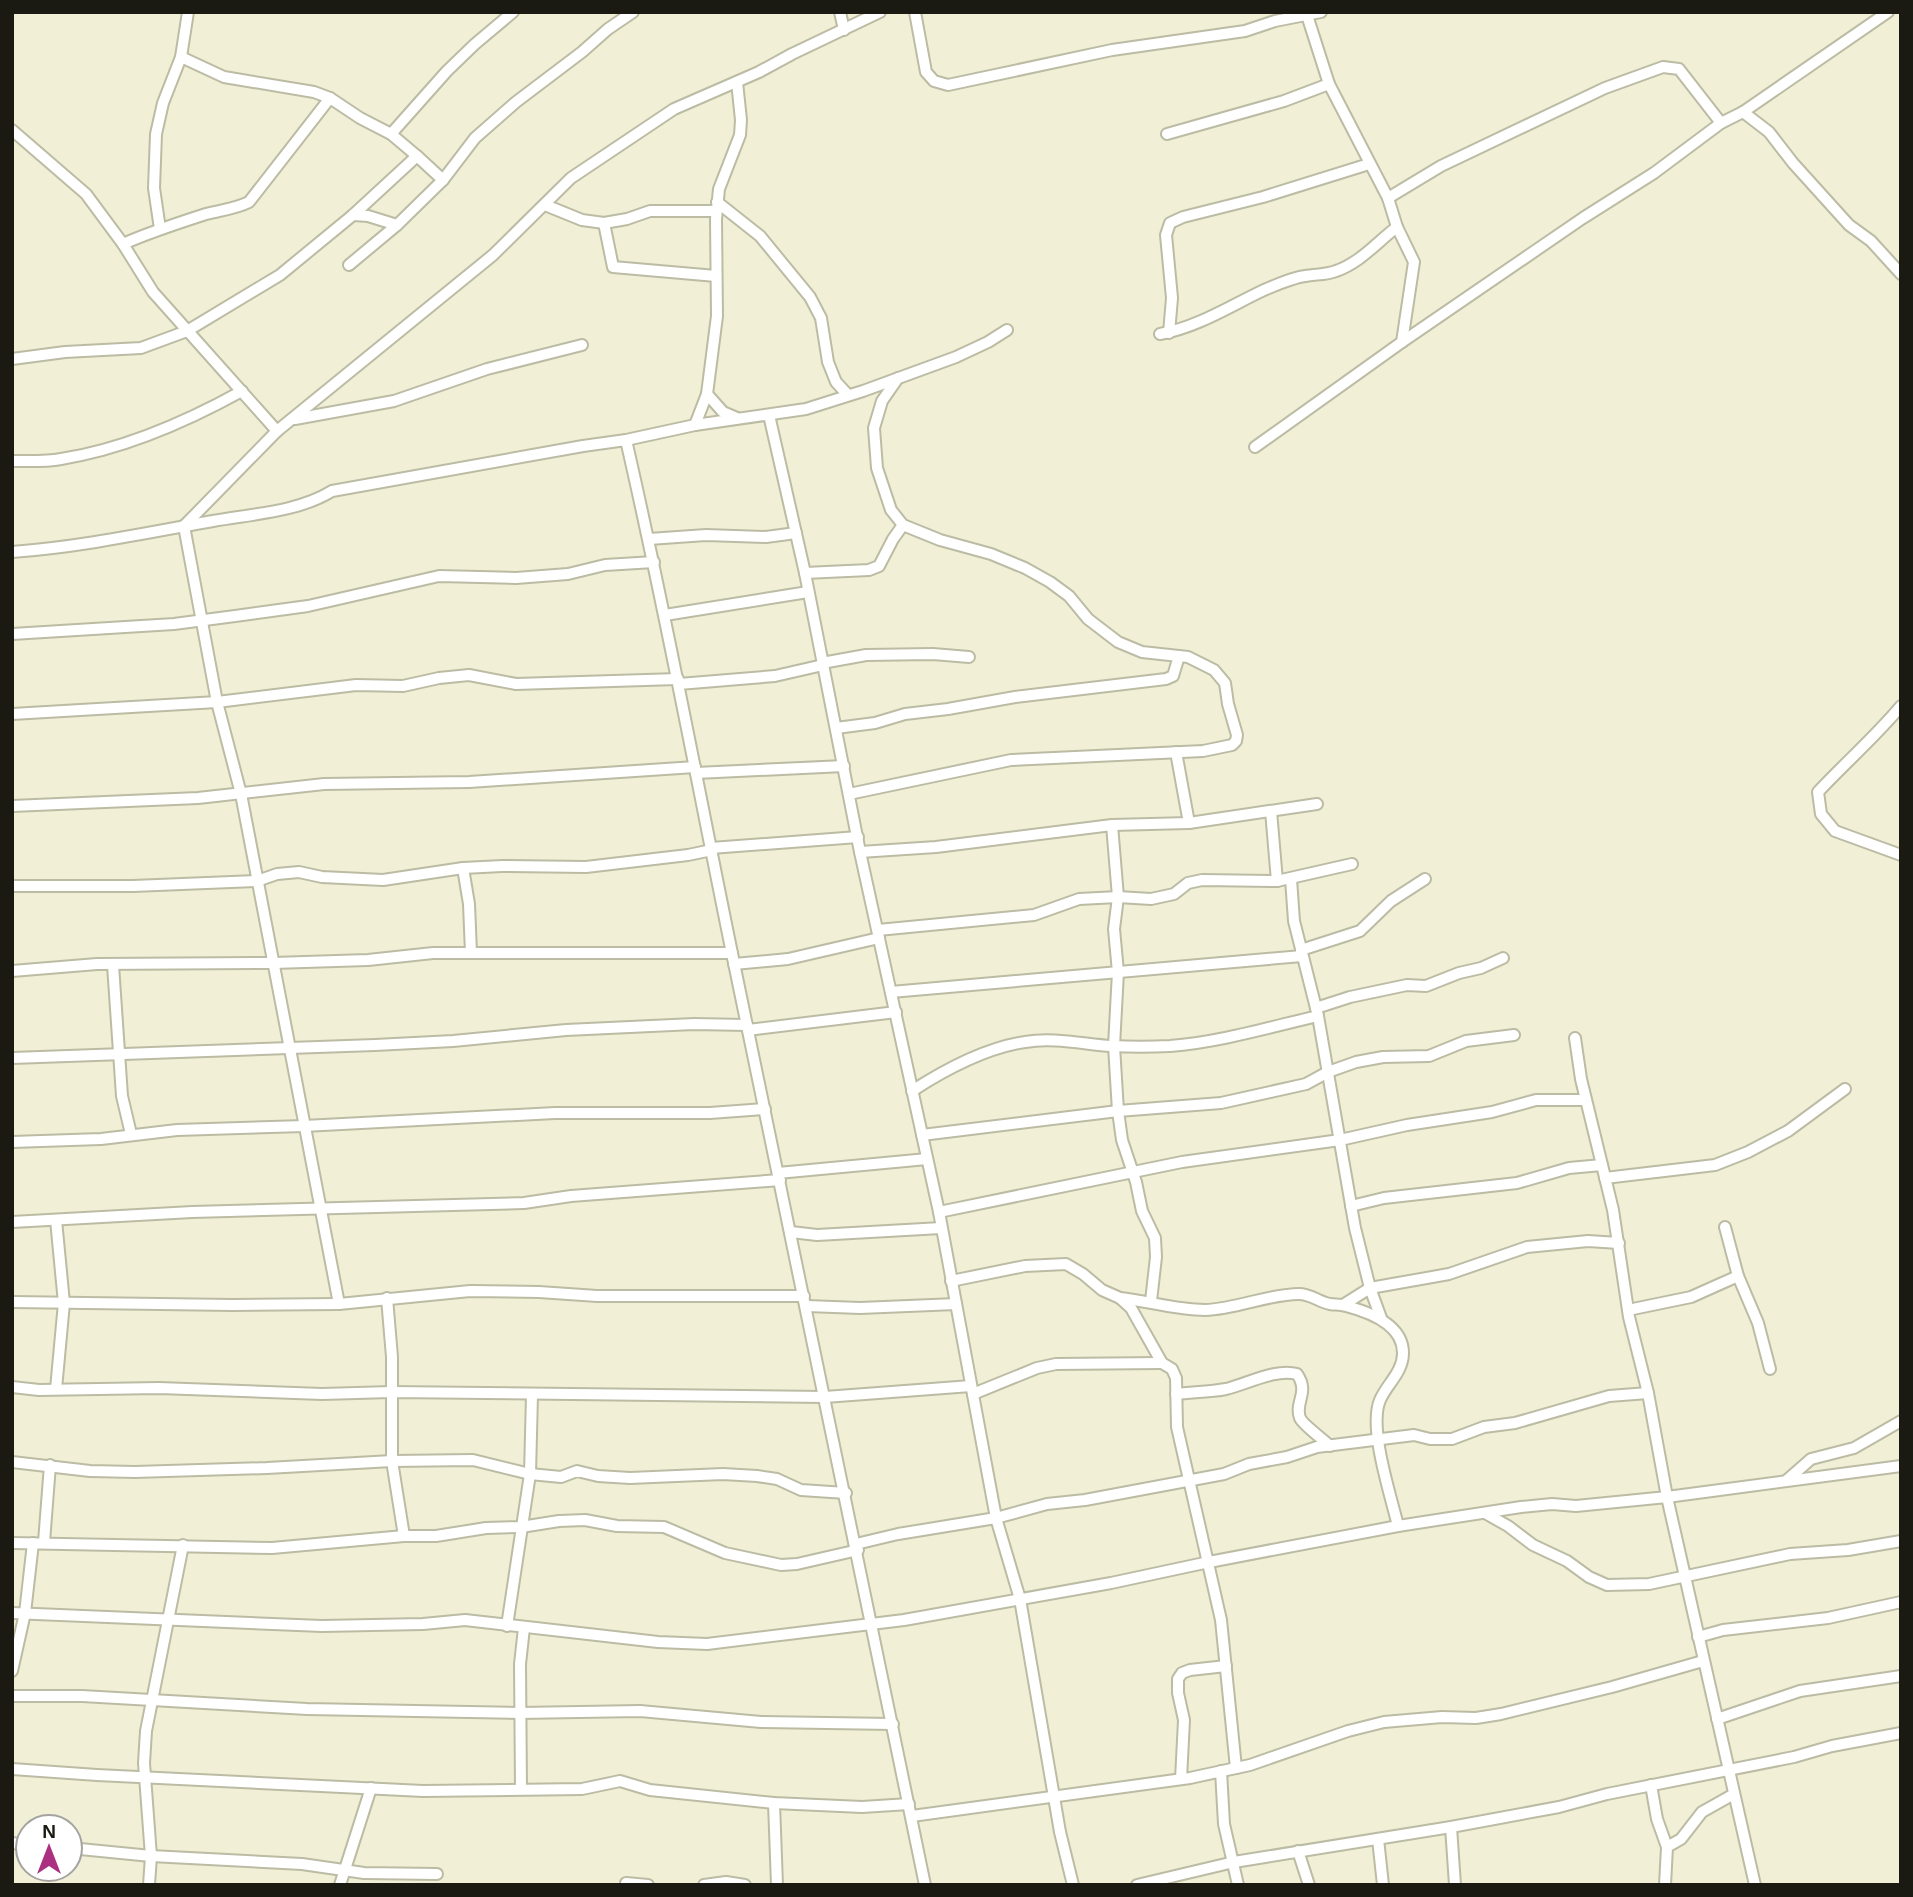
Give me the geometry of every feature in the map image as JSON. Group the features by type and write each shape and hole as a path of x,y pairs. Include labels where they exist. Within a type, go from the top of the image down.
{"street":[{"path":"160,229 154,188 156,134 163,103 181,57 188,12"},
{"path":"391,134 447,71 513,12"},
{"path":"349,265 397,225 443,180 475,138 505,111 633,12"},
{"path":"840,12 844,30"},
{"path":"184,526 277,431 493,256 571,178 674,109 737,82 879,13 892,12"},
{"path":"915,12 926,72 934,80 948,85 1112,50 1245,31 1275,21 1321,12"},
{"path":"1255,447 1402,342 1888,12"},
{"path":"1306,14 1329,84 1388,198 1397,227 1414,262 1402,342"},
{"path":"181,57 224,77 302,90 330,98 391,134 443,180"},
{"path":"1388,198 1441,166 1605,88 1662,68 1679,69 1721,123"},
{"path":"695,425 707,394 717,316 719,188 740,135 737,82"},
{"path":"1167,134 1283,101 1329,84"},
{"path":"123,244 160,229 249,202 330,98"},
{"path":"1743,112 1769,132 1849,225 1871,241 1901,274"},
{"path":"12,130 86,194 123,244 153,292 277,431"},
{"path":"12,359 65,352 141,348 187,331 263,288 353,215 417,156"},
{"path":"1369,164 1170,223 1166,235 1172,298 1165,334 1199,322 1265,289 1304,276 1339,271 1360,259 1397,227"},
{"path":"545,205 582,220 604,223 650,211 717,207 760,236 810,297 821,318 828,362 836,382 848,395"},
{"path":"353,215 368,216 397,225"},
{"path":"604,223 613,267 716,276"},
{"path":"12,552 107,541 284,508 318,500 332,491 626,440 695,425 806,409 956,357 1007,330"},
{"path":"292,419 394,401 487,369 582,345"},
{"path":"849,794 1011,760 1222,748 1232,745 1237,735 1225,682 1214,670 1188,657 1142,652 1118,642 1088,619 1069,596 1025,568 991,554 940,540 903,524 891,510 877,468 874,428 882,401 898,378"},
{"path":"12,461 58,460 85,454 196,417 242,391"},
{"path":"707,394 723,412 738,419"},
{"path":"769,415 805,573 860,852 939,1212 996,1518 1020,1599 1053,1797 1073,1885"},
{"path":"626,440 665,615 733,958 873,1622 925,1885"},
{"path":"805,573 869,570 879,566 903,524"},
{"path":"184,526 218,702 241,794 339,1304"},
{"path":"649,539 706,535 766,537 796,533"},
{"path":"12,634 174,624 308,606 439,576 516,578 568,574 605,565 654,562"},
{"path":"665,615 808,592"},
{"path":"12,714 218,702 356,685 403,686 469,675 516,684 678,681 775,676 866,655 933,654 970,657"},
{"path":"836,728 1015,697 1166,679 1173,676 1179,656"},
{"path":"1901,706 1876,736 1818,792 1821,814 1835,831 1901,855"},
{"path":"1176,752 1189,823"},
{"path":"12,806 241,794 324,784 469,782 567,777 633,769 844,766"},
{"path":"860,852 950,846 1112,825 1189,823 1317,804"},
{"path":"1270,811 1277,881"},
{"path":"1112,825 1118,897 1114,946 1118,972 1114,1046 1118,1111 1122,1140 1142,1211 1155,1238 1151,1301"},
{"path":"12,886 134,886 257,881 277,874 299,872 322,877 383,880 463,868 586,867 688,855 711,849 858,837"},
{"path":"12,971 97,964 273,963 471,953 788,959 878,934 1034,915 1079,899 1151,899 1174,894 1188,883 1202,880 1277,881 1352,864"},
{"path":"463,868 469,904 471,953"},
{"path":"891,992 1301,953 1360,931 1391,901 1425,878"},
{"path":"1290,879 1294,920 1317,1012 1351,1206 1370,1289 1381,1318"},
{"path":"912,1091 942,1072 970,1059 1025,1042 1171,1046 1231,1036 1317,1012 1350,997 1408,985 1426,986 1440,982 1503,958"},
{"path":"113,965 122,1096 131,1134"},
{"path":"12,1058 121,1056 453,1041 591,1029 694,1024 748,1028 896,1012"},
{"path":"922,1135 1118,1111 1221,1103 1306,1084 1328,1072 1356,1062 1383,1057 1429,1055 1466,1041 1514,1035"},
{"path":"1575,1038 1586,1100 1619,1243 1628,1310 1648,1392 1684,1577 1755,1885"},
{"path":"1605,1178 1715,1165 1748,1152 1788,1131 1845,1089"},
{"path":"939,1212 1182,1162 1340,1140 1407,1125 1492,1112 1536,1100 1586,1100"},
{"path":"12,1142 101,1139 177,1130 555,1113 710,1113 765,1109"},
{"path":"12,1222 192,1212 524,1203 927,1159"},
{"path":"1351,1206 1384,1198 1517,1184 1569,1168 1602,1165"},
{"path":"56,1220 64,1303 56,1389"},
{"path":"1725,1227 1738,1276 1758,1323 1770,1368"},
{"path":"791,1232 817,1236 942,1228"},
{"path":"1343,1305 1370,1289 1450,1274 1527,1247 1588,1241 1619,1243"},
{"path":"951,1281 1025,1266 1066,1264 1102,1290 1120,1298 1131,1308 1162,1363 1172,1369 1176,1378 1177,1427 1221,1620 1236,1768"},
{"path":"1628,1310 1691,1297 1738,1276"},
{"path":"12,1302 339,1304 470,1291 805,1301 860,1308 956,1304"},
{"path":"1120,1298 1207,1310 1297,1294 1381,1318 1398,1334 1403,1352 1399,1370 1380,1401 1377,1417 1378,1440 1398,1526"},
{"path":"387,1298 392,1356 392,1461 404,1536"},
{"path":"12,1387 159,1388 323,1394 390,1392 825,1397 972,1390 1047,1366 1162,1363"},
{"path":"1176,1394 1223,1390 1273,1375 1291,1372 1297,1374 1304,1389 1299,1411 1301,1421 1330,1446"},
{"path":"12,1543 272,1548 404,1536 436,1536 486,1528 585,1520 617,1526 664,1527 725,1553 781,1565 805,1563 898,1534 996,1518 1047,1504 1084,1500 1224,1474 1249,1464 1330,1446 1414,1435 1430,1439 1452,1439 1484,1427 1526,1420 1609,1396 1648,1392"},
{"path":"508,1626 530,1474 533,1395"},
{"path":"1787,1480 1811,1459 1854,1448 1901,1421"},
{"path":"12,1462 90,1471 135,1472 473,1460 530,1474 561,1477 576,1471 598,1476 630,1478 723,1474 777,1479 812,1492 846,1493"},
{"path":"12,1671 39,1543 50,1465"},
{"path":"12,1613 322,1626 490,1621 524,1628 658,1642 707,1644 904,1620 1111,1583 1398,1526 1485,1513 1552,1504 1576,1506 1667,1497 1787,1480 1814,1479 1885,1466 1901,1466"},
{"path":"1485,1513 1533,1545 1607,1585 1649,1584 1790,1554 1901,1541"},
{"path":"149,1885 151,1856 144,1763 146,1731 183,1545"},
{"path":"1698,1637 1723,1630 1828,1619 1901,1602"},
{"path":"521,1789 519,1713 524,1628"},
{"path":"912,1816 1181,1779 1236,1768 1384,1722 1442,1717 1476,1718 1501,1714 1703,1661"},
{"path":"1181,1779 1184,1720 1178,1679 1182,1673 1190,1670 1226,1666"},
{"path":"1717,1719 1800,1691 1901,1676"},
{"path":"12,1696 82,1696 307,1709 519,1713 640,1711 761,1722 893,1724"},
{"path":"1137,1885 1159,1882 1234,1862 1559,1807 1607,1794 1901,1732"},
{"path":"12,1769 423,1791 582,1788 620,1781 650,1790 774,1803 862,1807 909,1804"},
{"path":"1221,1771 1224,1824 1238,1885"},
{"path":"1651,1785 1657,1819 1667,1847 1665,1885"},
{"path":"340,1885 371,1788"},
{"path":"1667,1847 1681,1839 1702,1812 1734,1794"},
{"path":"774,1803 777,1885"},
{"path":"1451,1827 1455,1885"},
{"path":"1378,1839 1383,1885"},
{"path":"84,1850 302,1864 344,1871 437,1874"},
{"path":"1298,1852 1309,1885"},
{"path":"704,1885 726,1882 745,1885"},
{"path":"626,1884 648,1885"}]}
